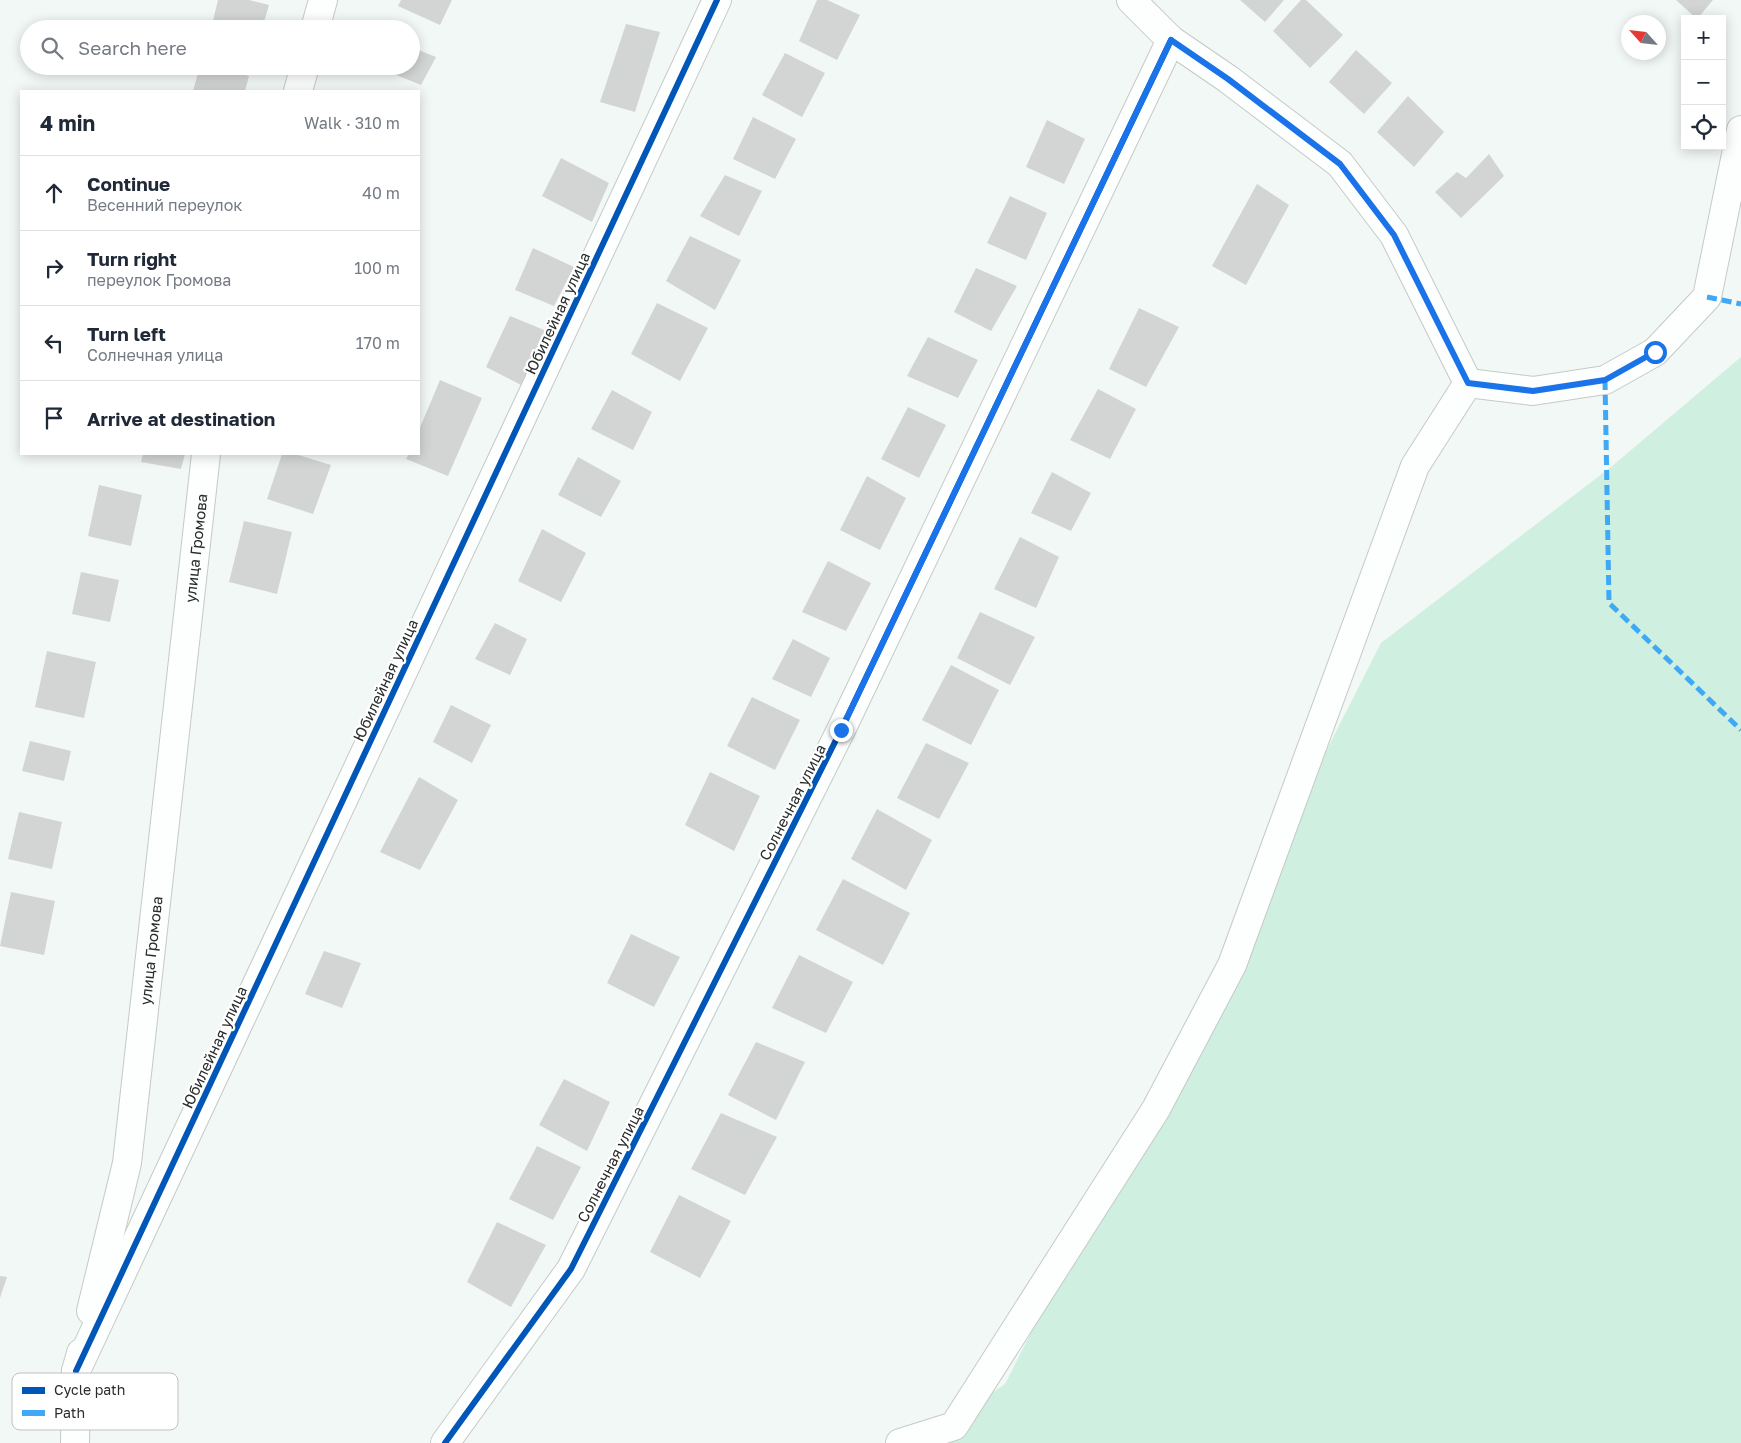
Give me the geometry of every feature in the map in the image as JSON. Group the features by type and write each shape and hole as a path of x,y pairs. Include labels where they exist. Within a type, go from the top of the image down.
{"street":[{"path":"318,20 324,0"},
{"name":"Юбилейная улица","path":"76,1371 717,0"},
{"path":"1131,0 1171,40 1228,79 1340,164 1394,235 1468,383"},
{"name":"Солнечная улица","path":"446,1443 571,1269 841,730 1171,40"},
{"path":"298,90 302,75"},
{"path":"1468,383 1533,391 1605,380 1655,352 1707,296 1741,130"},
{"path":"900,1443 954,1426 1156,1110 1232,965 1415,466 1468,383"},
{"name":"улица Громова","path":"76,1371 127,1163 206,455"},
{"name":"улица Громова","path":"75,1430 75,1443"}],"green space":[{"path":"1741,357 1741,1443 919,1443 1005,1384 1381,643 1611,467"}],"building":[{"path":"218,0 249,0 269,5 265,20 213,20"},
{"path":"401,0 452,0 440,25 398,6"},
{"path":"817,0 827,0 860,15 837,60 799,41"},
{"path":"1240,0 1284,0 1265,22"},
{"path":"1301,0 1306,0 1343,35 1310,68 1273,31"},
{"path":"1676,0 1713,0 1700,15 1693,15"},
{"path":"626,24 660,32 635,112 600,102"},
{"path":"1356,50 1392,83 1364,114 1329,82"},
{"path":"420,51 436,57 421,85 396,75 420,75"},
{"path":"785,53 825,73 802,117 762,95"},
{"path":"197,75 249,76 245,90 193,90"},
{"path":"1408,96 1444,132 1414,167 1377,132"},
{"path":"753,117 796,139 775,179 733,159"},
{"path":"1047,120 1085,139 1064,184 1026,167"},
{"path":"1489,154 1504,176 1461,218 1435,192 1457,172 1466,178"},
{"path":"561,158 609,183 592,222 542,196"},
{"path":"725,175 762,191 739,236 700,216"},
{"path":"1257,184 1289,205 1246,285 1212,266"},
{"path":"1010,196 1047,213 1026,260 987,243"},
{"path":"690,236 741,260 715,310 666,281"},
{"path":"533,248 574,267 554,306 515,290"},
{"path":"976,268 1017,286 991,331 954,312"},
{"path":"657,303 708,328 680,381 631,354"},
{"path":"1139,308 1179,327 1146,387 1109,369"},
{"path":"510,316 549,332 523,386 486,367"},
{"path":"928,337 978,360 958,398 907,376"},
{"path":"440,380 482,398 448,476 406,459 408,455 420,455 420,428"},
{"path":"1098,389 1136,409 1110,459 1070,440"},
{"path":"612,390 652,412 633,450 591,429"},
{"path":"908,407 946,425 919,478 881,459"},
{"path":"143,455 185,455 181,469 141,462"},
{"path":"282,455 298,455 331,465 313,514 267,499"},
{"path":"578,457 621,481 601,517 558,495"},
{"path":"1052,472 1091,493 1071,531 1031,513"},
{"path":"867,476 906,498 880,550 840,530"},
{"path":"99,485 142,495 131,546 88,536"},
{"path":"244,521 292,532 277,594 229,582"},
{"path":"542,529 586,553 561,602 518,581"},
{"path":"1020,537 1059,557 1036,608 994,589"},
{"path":"828,561 871,583 846,631 802,612"},
{"path":"81,572 119,580 110,622 72,614"},
{"path":"980,612 1035,637 1010,685 957,658"},
{"path":"495,623 527,639 510,675 475,659"},
{"path":"793,639 830,658 811,697 772,679"},
{"path":"47,651 96,662 84,718 35,707"},
{"path":"951,665 999,690 971,745 922,720"},
{"path":"752,697 800,720 775,770 727,746"},
{"path":"451,705 491,725 472,763 433,742"},
{"path":"30,741 71,751 64,781 22,771"},
{"path":"926,743 969,763 939,819 897,798"},
{"path":"710,772 760,796 734,851 685,825"},
{"path":"419,777 458,800 420,870 380,852"},
{"path":"877,809 932,840 906,890 851,859"},
{"path":"19,812 62,822 52,869 8,859"},
{"path":"843,879 910,913 883,965 816,930"},
{"path":"11,892 55,901 44,955 0,946"},
{"path":"631,934 680,957 654,1007 607,983"},
{"path":"324,951 361,963 342,1008 305,994"},
{"path":"799,955 853,982 826,1033 772,1008"},
{"path":"756,1042 805,1062 776,1120 728,1095"},
{"path":"564,1079 610,1102 587,1151 539,1125"},
{"path":"721,1113 777,1137 745,1195 691,1169"},
{"path":"537,1146 581,1167 553,1220 509,1199"},
{"path":"679,1195 731,1221 700,1278 650,1252"},
{"path":"497,1222 546,1245 511,1307 467,1282"},
{"path":"0,1276 7,1277 0,1298"}],"marked path":[{"path":"1707,297 1741,304"},
{"path":"1605,380 1609,603 1741,730"}],"cycle path":[{"path":"76,1371 717,0"},
{"path":"445,1443 571,1269 841,730 1171,40"}],"route":[{"path":"841,730 1171,40 1228,79 1340,164 1394,235 1468,383 1533,391 1605,380 1655,352"}]}
